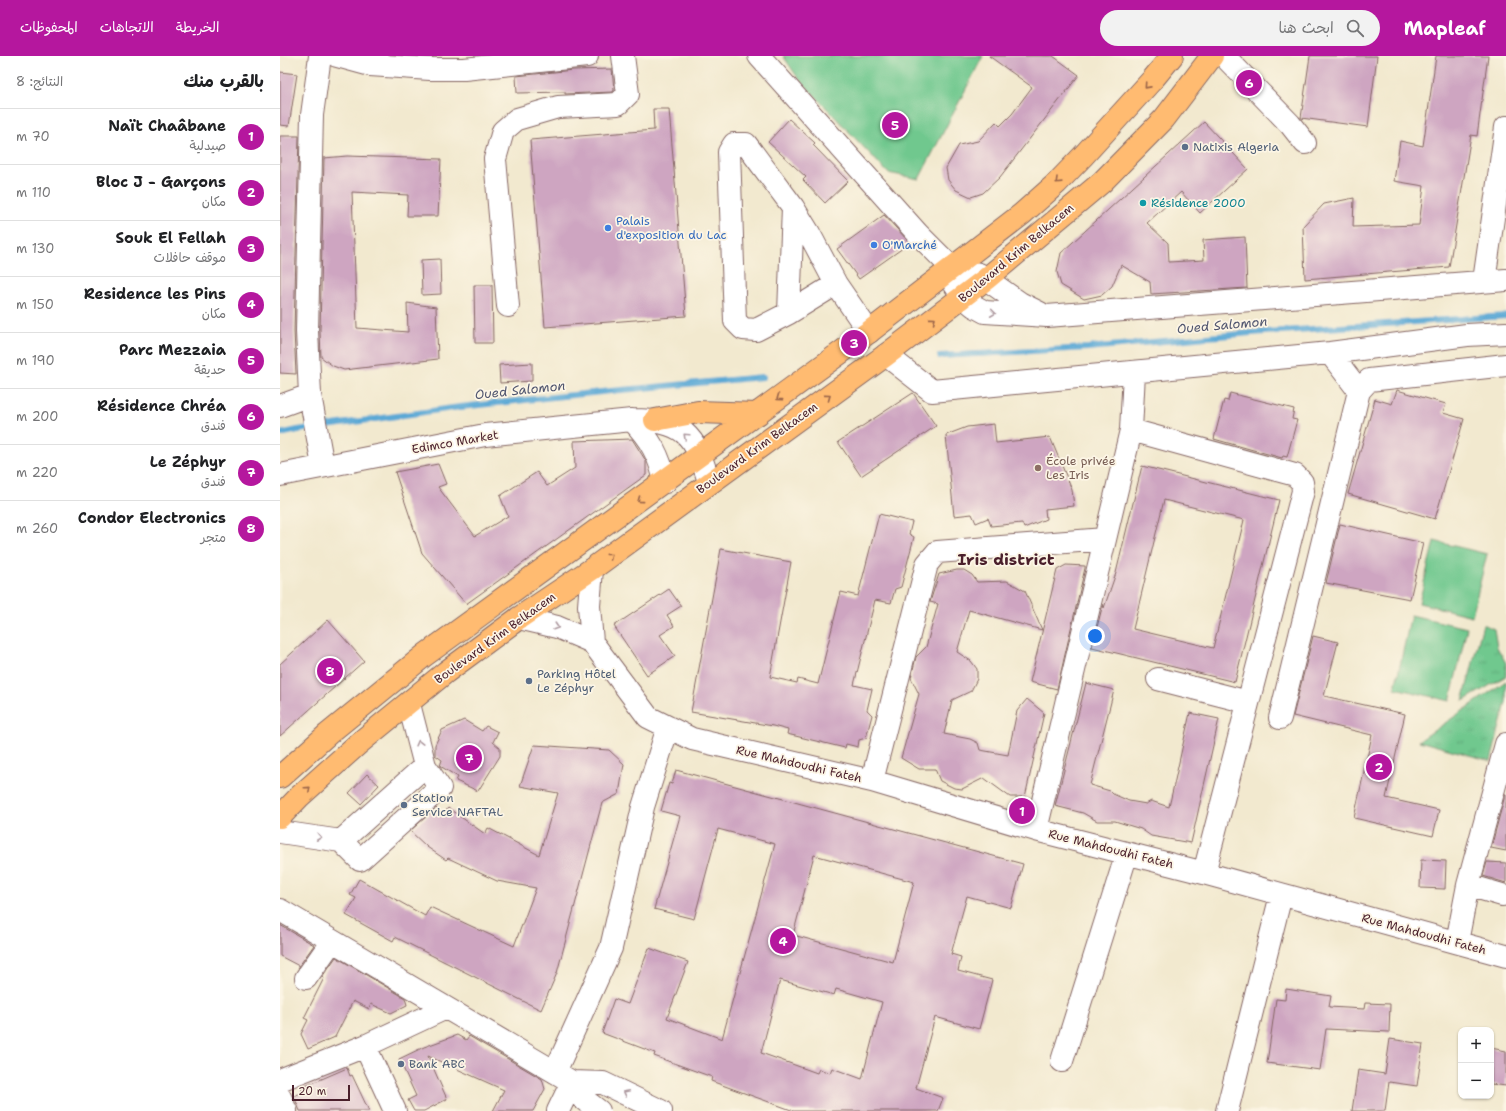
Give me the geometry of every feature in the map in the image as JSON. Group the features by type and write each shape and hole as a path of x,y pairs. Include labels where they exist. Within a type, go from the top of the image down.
{"main road":[{"path":"280,777 328,734 425,655 758,414 869,332 1022,214 1057,183 1153,80 1172,56"},
{"name":"Boulevard Krim Belkacem","path":"280,817 300,796 358,744 409,704 446,672 519,618 592,569 964,297 1102,182 1164,119 1212,56"},
{"path":"655,420 698,412 758,414"}],"street":[{"path":"320,56 312,115 308,214 307,331 310,400 322,461"},
{"path":"337,56 370,65 431,63 464,70 587,56"},
{"path":"508,306 495,159 503,131 517,119 558,107 618,104 628,94 623,56"},
{"path":"758,56 918,234 952,268 955,285 964,297 974,306 985,312 1047,316 1506,280"},
{"path":"1224,56 1290,124 1305,143"},
{"path":"1484,281 1506,127"},
{"path":"836,284 789,313 756,330 743,329 735,321 729,152 734,144 746,144 793,206 836,284 869,332"},
{"path":"789,313 793,206"},
{"path":"952,268 972,271 1020,303 1047,316"},
{"path":"886,355 932,391 1134,373 1330,353 1467,335 1506,333"},
{"path":"1330,353 1360,391"},
{"path":"1280,718 1360,391 1369,380 1506,365"},
{"path":"1036,830 1131,430 1134,373"},
{"path":"280,406 310,400"},
{"path":"632,420 644,433 654,448 661,464 664,482"},
{"name":"Edimco Market","path":"280,475 322,461 485,435 632,420 655,420 668,423 689,437 701,456 709,482"},
{"path":"1131,430 1295,475 1302,482 1303,491 1204,873"},
{"path":"872,780 927,564 937,552 1105,539"},
{"path":"519,618 556,627 592,642 589,606 592,569"},
{"name":"Rue Mahdoudhi Fateh","path":"592,642 648,717 692,739 872,780 1036,830 1204,873 1506,956"},
{"path":"1158,679 1248,702"},
{"path":"280,832 347,847 430,774 409,704"},
{"path":"558,1111 563,1077 611,948 643,807 668,727"},
{"path":"1456,942 1468,885 1506,744"},
{"path":"1062,1061 1127,853"},
{"path":"1468,885 1502,895"},
{"path":"1227,1111 1281,895"},
{"path":"280,910 563,1077 591,1109"},
{"path":"306,978 332,941"},
{"path":"280,1080 365,1046 446,1008"},
{"path":"365,1046 395,1111"},
{"path":"563,1077 603,1083 661,1111"},
{"path":"280,1097 286,1111"}],"green space":[{"path":"783,56 983,56 919,179 888,173 798,78"},
{"path":"1434,541 1487,554 1472,616 1419,603"},
{"path":"1411,615 1467,628 1450,701 1395,688"},
{"path":"1483,624 1494,629 1497,647 1506,663 1506,676 1463,701"},
{"path":"1506,681 1506,702 1491,761 1419,741"}],"building":[{"path":"989,56 1053,56 1079,75 1000,177 983,193 971,197 956,190 948,180 946,168 959,145 978,141 996,122 1000,126 1012,114 1032,87"},
{"path":"1310,56 1377,56 1368,127 1301,118"},
{"path":"1436,56 1488,56 1477,136 1471,135 1449,267 1305,279 1303,226 1324,204 1354,198 1353,227 1419,225 1424,186 1394,181 1400,141 1423,146"},
{"path":"612,69 613,92 565,94 565,92 517,93 516,76 573,70"},
{"path":"280,72 297,74 289,126 280,125"},
{"name":"Palais d'exposition du Lac","path":"653,109 669,109 686,316 545,327 530,140 654,130"},
{"path":"789,119 815,143 813,145 848,181 825,203 803,180 806,177 768,142"},
{"name":"Résidence 2000","path":"1204,122 1248,169 1200,213 1181,192 1147,223 1168,243 1169,262 1204,260 1203,240 1245,237 1247,288 1151,294 1150,282 1121,265 1112,286 1102,295 1084,299 1061,285 1057,272 1061,253"},
{"path":"280,136 299,136 294,331 296,374 280,373"},
{"path":"347,156 441,159 438,216 407,216 408,195 352,192 357,328 408,332 407,303 436,307 438,359 344,370 333,366 321,357 320,331 324,158"},
{"name":"O'Marché","path":"884,215 910,243 859,279 837,249"},
{"path":"440,259 441,294 422,295 421,260"},
{"path":"474,285 492,285 493,343 475,343"},
{"path":"532,363 532,381 500,383 499,365"},
{"path":"1397,390 1446,404 1443,413 1464,419 1435,519 1348,494 1375,399 1392,404"},
{"path":"913,393 936,426 861,476 838,442"},
{"path":"1230,393 1294,409 1292,419 1297,420 1287,457 1283,456 1282,458 1214,439 1224,400 1228,401"},
{"path":"994,424 996,443 1050,437 1072,490 1074,506 1045,509 1046,519 1024,528 1022,523 991,526 988,518 976,523 972,514 954,516 946,435 967,427"},
{"path":"632,439 646,461 646,475 466,604 422,553 395,472 438,464 446,484 438,487 475,536 508,516 500,496 537,472 547,486 575,468 574,441"},
{"path":"1142,466 1279,500 1235,682 1092,647 1103,604 1104,608 1116,573","holes":["1164,500 1244,520 1213,648 1133,629"]},
{"path":"879,514 912,522 909,534 914,537 901,587 895,589 891,603 875,600 854,685 872,689 867,710 872,715 866,738 859,740 858,747 846,744 845,748 787,734 788,730 773,726 691,712 721,549 791,562 770,677 797,683 798,679 818,684 841,592 858,596"},
{"path":"1340,524 1423,543 1410,599 1326,583"},
{"path":"1066,565 1085,566 1085,568 1057,689 1030,682 1057,570"},
{"path":"964,570 972,575 977,582 1007,581 1025,591 1042,630 969,610 957,652 971,661 977,669 977,679 971,691 952,700 944,734 970,739 978,743 980,750 1008,755 1017,711 1027,699 1044,713 1025,797 1010,797 984,778 962,789 954,788 940,781 935,769 919,769 901,758 919,694 911,678 916,657 926,647 938,604 930,602 939,574"},
{"path":"669,589 681,606 667,615 674,626 660,635 675,656 647,675 614,626"},
{"path":"328,620 364,661 280,736 280,664"},
{"path":"1313,636 1338,642 1324,696 1405,714 1386,798 1439,810 1433,836 1354,818 1372,735 1293,716"},
{"path":"1086,683 1114,690 1090,785 1110,791 1113,794 1129,801 1146,804 1151,801 1169,807 1190,713 1219,719 1191,843 1151,836 1141,829 1115,821 1097,821 1083,813 1055,806"},
{"path":"464,720 482,731 486,726 498,732 493,742 500,748 500,756 478,791 456,781 458,777 440,766 442,760 435,755 435,745 442,730"},
{"path":"534,745 609,750 624,764 619,794 602,803 557,973 541,1010 395,937 393,941 346,915 356,898 350,895 359,879 425,916 430,907 514,946 536,888 497,881 448,858 446,860 427,847 410,831 436,808 443,815 448,808 485,834 488,828 539,855 558,793 520,786"},
{"path":"676,770 1023,864 1011,908 967,896 951,954 961,957 958,971 992,980 979,1029 935,1017 916,1088 943,1098 938,1111 794,1111 711,1081 712,1077 654,1056 655,1053 602,1033 614,999 628,1004 649,948 688,962 667,1018 722,1039 775,844 718,829 694,919 654,909 680,816 661,811 669,783 672,784","holes":["814,855 914,882 893,962 793,935","780,980 834,995 836,989 882,1002 862,1079 832,1068 830,1073 819,1069 817,1073 761,1053"]},
{"path":"367,774 379,785 361,804 349,793"},
{"path":"1506,795 1506,851 1491,848"},
{"path":"1421,860 1446,861 1445,889 1420,888"},
{"path":"1487,862 1506,863 1506,883 1483,876"},
{"path":"280,925 314,945 299,966 280,956"},
{"path":"336,957 405,998 407,1005 391,1013 371,1004 369,1009 353,1001 335,1037 308,1049 301,1034 308,1020 304,1018 324,978 322,977"},
{"path":"1286,989 1331,996 1329,1007 1364,1009 1365,1003 1390,1004 1389,1032 1326,1029 1320,1070 1267,1063 1276,999 1285,1000"},
{"path":"457,1035 466,1040 469,1036 542,1079 545,1089 533,1111 493,1111 504,1090 428,1056 447,1099 424,1111 414,1111 408,1100 416,1096 399,1059 424,1047"},
{"path":"1390,1039 1423,1044 1417,1086 1389,1082 1385,1111 1352,1111 1358,1070 1385,1074"},
{"path":"1494,1049 1506,1051 1506,1086 1494,1084"},
{"path":"347,1068 350,1076 352,1075 369,1111 300,1111 294,1096 303,1092 301,1088"}],"waterway":[{"name":"Oued Salomon","path":"940,356 1088,348 1251,333 1506,316"},
{"name":"Oued Salomon","path":"280,434 298,430 460,407 763,377"}],"place":[{"name":"Résidence Chréa","path":"1249,83"},
{"name":"Parc Mezzaia","path":"895,125"},
{"name":"Natixis Algeria","path":"1185,147"},
{"name":"Résidence 2000","path":"1143,203"},
{"name":"Palais d'exposition du Lac","path":"608,228"},
{"name":"O'Marché","path":"874,245"},
{"name":"Souk El Fellah","path":"854,343"},
{"name":"École privée Les Iris","path":"1038,468"},
{"name":"Condor Electronics","path":"330,671"},
{"name":"Parking Hôtel Le Zéphyr","path":"529,681"},
{"name":"Le Zéphyr","path":"469,758"},
{"name":"Bloc J - Garçons","path":"1379,767"},
{"name":"Station Service NAFTAL","path":"404,805"},
{"name":"Naït Chaâbane","path":"1022,811"},
{"name":"Residence les Pins","path":"783,941"},
{"name":"Bank ABC","path":"401,1064"}],"district":[{"name":"Iris district","path":"1006,559"}]}
